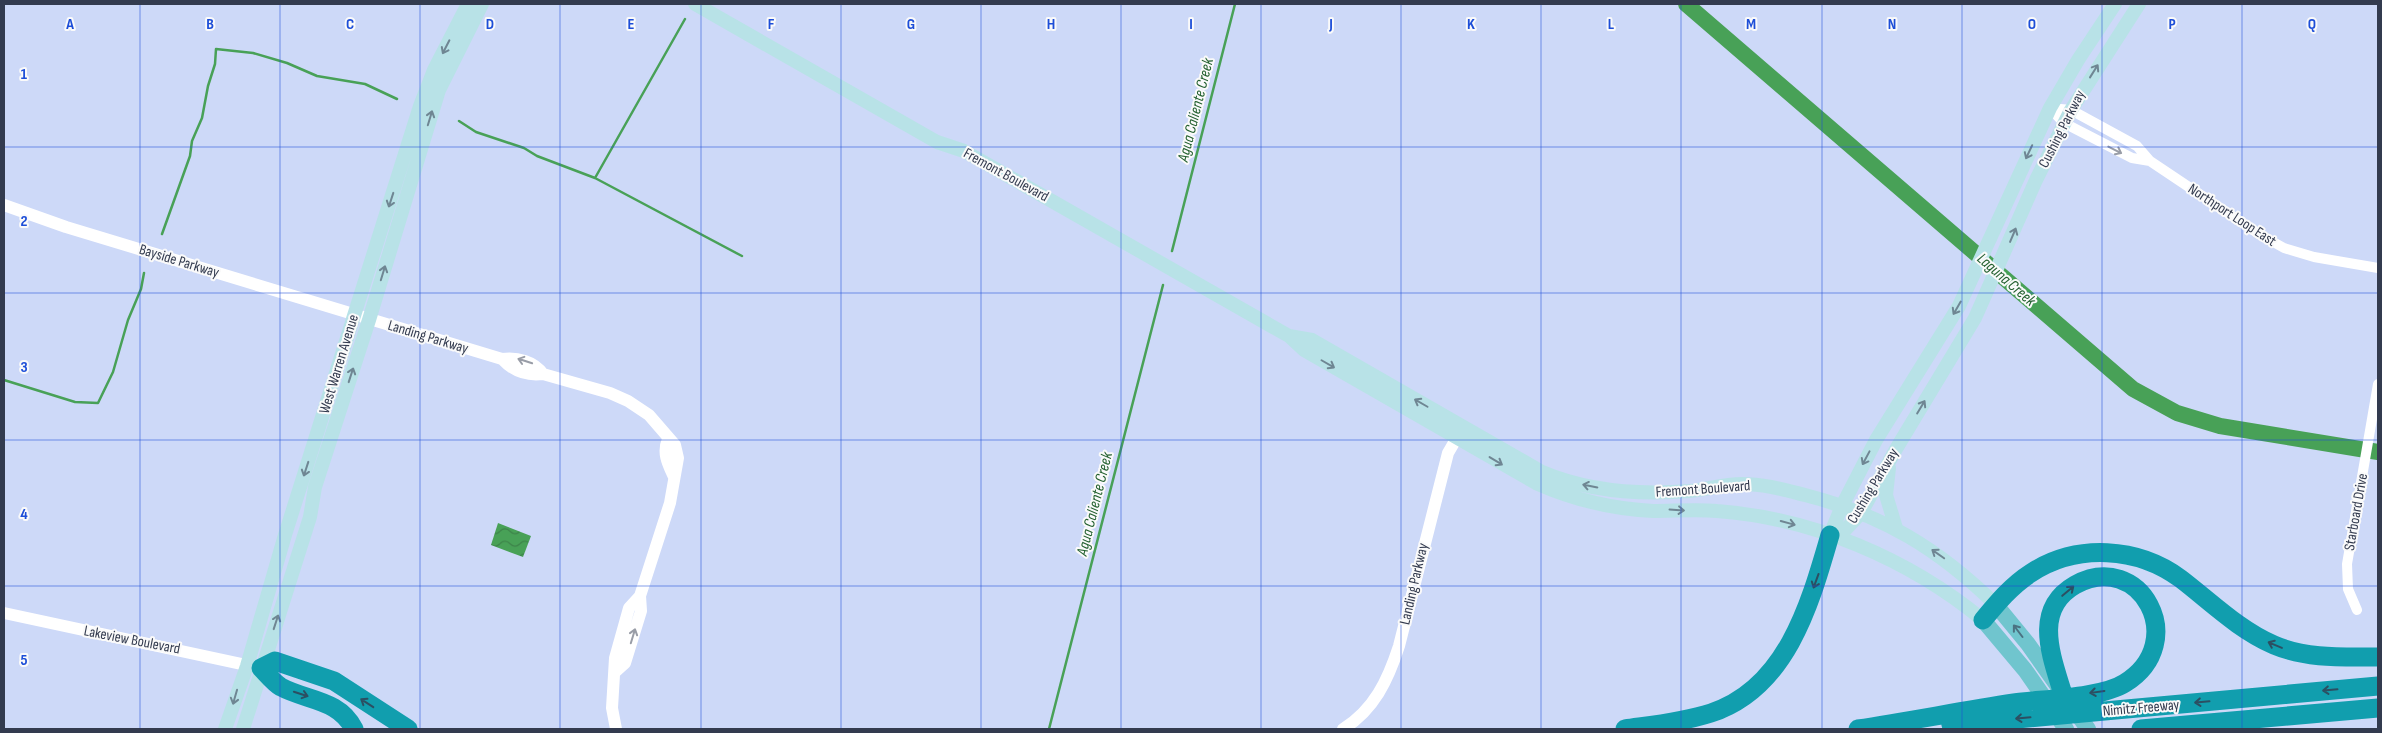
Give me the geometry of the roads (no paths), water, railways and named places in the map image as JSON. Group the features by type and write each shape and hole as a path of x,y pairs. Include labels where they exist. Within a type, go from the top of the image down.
{"highway":[{"path":"1625,729 1690,719 1712,713 1751,691 1768,675 1783,657 1794,638 1818,576 1830,535"},
{"path":"1983,620 1996,604 2031,573 2050,562 2076,554 2103,552 2142,558 2161,566 2247,630 2295,653 2322,657 2378,657"},
{"path":"1858,729 2105,691 2124,684 2140,672 2149,659 2155,646 2156,623 2152,609 2144,597 2123,582 2108,577 2095,577 2082,581 2069,589 2052,611 2045,659 2062,690"},
{"path":"254,667 275,661 320,675 334,681 408,729"},
{"path":"254,667 280,687 322,701 336,708 354,729"},
{"name":"Nimitz Freeway","path":"1904,729 2378,686"},
{"path":"2141,729 2378,708"},
{"path":"2272,729 2378,720"}],"main road":[{"name":"West Warren Avenue","path":"243,729 254,667 285,535 420,106 434,70 468,4"},
{"name":"West Warren Avenue","path":"225,729 254,667 310,518 315,488 369,320 439,90 482,4"},
{"name":"Fremont Boulevard","path":"695,4 938,142 964,151 1289,336 1304,350 1460,432 1557,478 1622,492 1637,493 1692,491 1722,485 1760,485 1787,490 1842,506 1896,528 1943,557 1996,604 2045,659"},
{"name":"Cushing Parkway","path":"1830,535 1842,506 1890,416 1954,314 1972,279 2050,108 2078,60 2115,4"},
{"name":"Cushing Parkway","path":"1830,535 1845,530 1861,513 1896,449 1975,318 1988,293 2036,180 2064,123 2138,4"},
{"name":"Fremont Boulevard","path":"1460,432 1536,483 1604,506 1655,511 1715,511 1744,514 1830,535 1890,559 1949,593 1983,620 2025,670 2066,729"},
{"path":"1896,449 1886,484 1888,504 1896,528"},
{"path":"1655,511 1665,499 1680,497 1692,491"},
{"path":"1604,506 1610,500 1631,497 1637,493"},
{"path":"2062,690 2088,729"}],"street":[{"name":"Northport Loop East","path":"2050,108 2071,110 2137,146 2150,161 2259,234 2284,248 2314,257 2378,268"},
{"name":"Northport Loop East","path":"2050,108 2064,123 2132,158 2150,161"},
{"name":"Bayside Parkway","path":"4,205 66,227 354,316"},
{"name":"Landing Parkway","path":"354,316 502,360 511,368 533,375 543,374 610,394 628,401 658,423 668,439 664,448 667,463 674,477 670,503 640,596 629,608 615,658 612,708 616,729"},
{"name":"Starboard Drive","path":"2357,610 2348,589 2347,577 2378,384"},
{"name":"Landing Parkway","path":"1343,729 1372,704 1390,673 1399,646 1448,454 1460,432"},
{"name":"Lakeview Boulevard","path":"4,613 254,667"}],"water":[{"path":"498,523 531,536 523,557 491,545"}],"waterway":[{"name":"Agua Caliente Creek","path":"1172,251 1235,4"},
{"name":"Laguna Creek","path":"1686,4 2133,389 2177,413 2220,426 2378,452"},
{"path":"459,121 476,132 524,148 537,156 595,178 685,19"},
{"path":"162,234 190,156 192,141 202,118 208,86 215,64 216,49 253,53 287,63 317,76 365,84 397,99"},
{"path":"595,178 742,256"},
{"path":"4,380 75,402 98,403 113,372 128,320 141,289 144,273"},
{"name":"Agua Caliente Creek","path":"1049,729 1163,285"}]}
